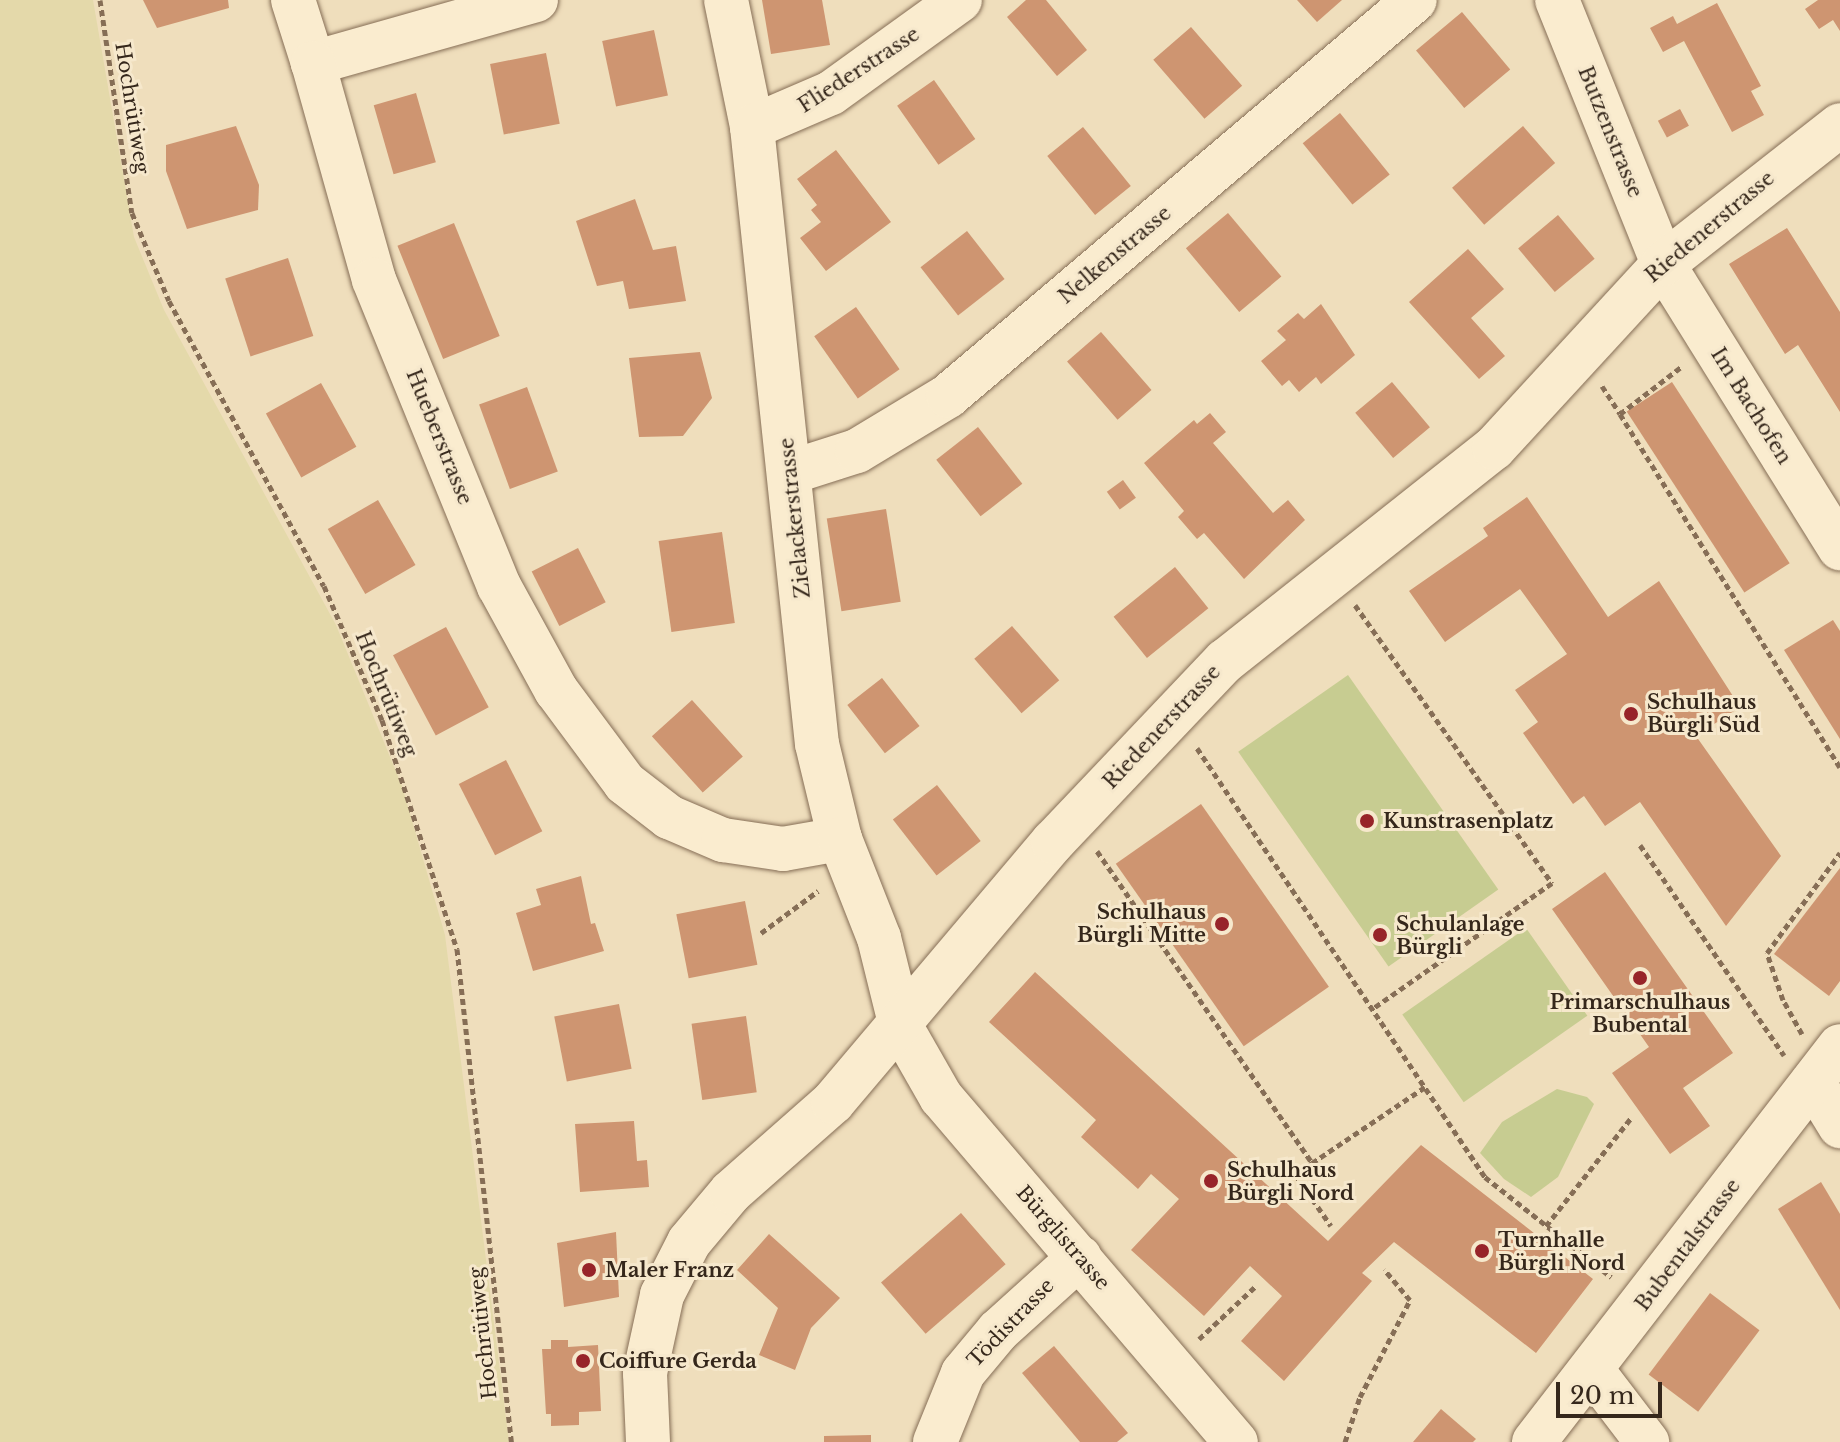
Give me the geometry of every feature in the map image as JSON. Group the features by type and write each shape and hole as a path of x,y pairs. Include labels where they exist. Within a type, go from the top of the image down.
{"street":[{"name":"Hueberstrasse","path":"293,0 374,280 499,586 556,690 625,783 669,817 723,840 783,849 840,839"},
{"path":"313,63 536,0"},
{"name":"Zielackerstrasse","path":"726,0 752,127 791,472 817,744 840,839 879,938 901,1027"},
{"name":"Fliederstrasse","path":"752,127 831,93 960,0"},
{"name":"Nelkenstrasse","path":"791,472 857,451 948,396 1415,0"},
{"name":"Butzenstrasse","path":"1557,0 1663,264"},
{"name":"Riedenerstrasse","path":"648,1442 645,1373 650,1334 662,1295 689,1242 731,1192 833,1102 901,1027 1053,842 1225,661 1494,448 1663,264 1840,125"},
{"name":"Im Bachofen","path":"1663,264 1840,548"},
{"name":"Bürglistrasse","path":"901,1027 941,1097 1236,1442"},
{"name":"Bubentalstrasse","path":"1534,1442 1592,1370 1822,1043"},
{"path":"1801,1071 1840,1126"},
{"name":"Tödistrasse","path":"935,1442 963,1373 998,1331 1080,1257"},
{"path":"1592,1370 1647,1442"}],"path":[{"name":"Hochrütiweg","path":"100,0 132,213 169,301 324,586 387,734 457,949 511,1442"},
{"path":"1620,414 1688,362"},
{"path":"1598,380 1840,767"},
{"path":"1347,594 1552,883 1372,1009"},
{"path":"1193,742 1485,1177 1616,1281"},
{"path":"1087,837 1312,1163"},
{"path":"1640,845 1774,1045 1801,1071"},
{"path":"1822,1043 1783,1000 1767,953 1840,853"},
{"path":"761,933 819,890"},
{"path":"1331,1226 1295,1174 1425,1087"},
{"path":"1546,1226 1631,1118"},
{"path":"1345,1442 1360,1397 1410,1300 1384,1269"},
{"path":"1192,1343 1220,1325 1257,1285"}],"shaded area":[{"path":"0,0 93,0 134,237 164,310 336,625 402,786 445,935 509,1442 0,1442"}],"green space":[{"name":"Kunstrasenplatz","path":"1348,675 1498,890 1389,966 1238,752"},
{"path":"1526,928 1587,1016 1464,1102 1402,1015"},
{"path":"1557,1089 1587,1097 1594,1104 1558,1177 1531,1197 1504,1179 1480,1153 1502,1122"}],"building":[{"path":"143,0 228,0 229,8 157,28"},
{"path":"762,0 822,0 830,45 771,54"},
{"path":"1026,0 1046,0 1087,50 1057,76 1007,17"},
{"path":"1297,0 1342,0 1317,22"},
{"path":"1818,0 1840,0 1840,31 1833,20 1819,29 1805,9"},
{"path":"1717,3 1761,86 1751,91 1764,115 1732,132 1684,41 1663,52 1650,28 1673,16 1677,24"},
{"path":"1462,12 1510,69 1464,108 1416,51"},
{"path":"1191,27 1242,86 1204,119 1153,60"},
{"path":"654,30 668,96 616,107 602,41"},
{"path":"546,53 560,124 504,135 490,64"},
{"path":"934,80 975,139 938,165 897,106"},
{"path":"416,93 436,162 394,174 374,105"},
{"path":"1680,109 1689,126 1667,138 1658,121"},
{"path":"1340,113 1390,174 1352,205 1303,143"},
{"path":"236,126 259,185 258,210 187,229 166,171 166,145"},
{"path":"1523,126 1555,163 1484,225 1452,188"},
{"path":"1083,127 1131,186 1095,215 1047,156"},
{"path":"836,150 891,222 826,271 800,238 821,222 811,210 817,205 797,179"},
{"path":"635,199 653,250 676,246 686,301 629,309 623,281 597,286 576,221"},
{"path":"1228,213 1281,277 1239,312 1186,248"},
{"path":"1558,215 1595,259 1555,292 1518,248"},
{"path":"454,223 500,336 443,359 397,246"},
{"path":"1787,228 1840,312 1840,412 1798,345 1785,354 1729,264"},
{"path":"967,231 1005,279 958,315 921,267"},
{"path":"1468,249 1504,289 1471,318 1505,356 1479,379 1409,302"},
{"path":"288,258 313,336 251,356 225,278"},
{"path":"1321,304 1355,355 1321,384 1316,377 1299,392 1289,380 1282,386 1261,361 1286,340 1277,331 1298,313 1304,319"},
{"path":"856,307 900,369 858,399 814,336"},
{"path":"1101,332 1152,390 1118,420 1067,362"},
{"path":"700,352 712,398 683,436 639,437 629,358"},
{"path":"1392,382 1430,427 1393,458 1355,413"},
{"path":"1672,382 1790,563 1744,593 1627,411"},
{"path":"321,383 356,447 301,477 266,414"},
{"path":"527,387 558,472 510,489 479,404"},
{"path":"1210,413 1226,432 1213,443 1273,513 1288,500 1305,520 1244,579 1204,533 1197,539 1178,517 1184,511 1144,463 1194,420 1197,424"},
{"path":"978,427 1022,484 981,516 936,460"},
{"path":"1123,480 1136,498 1120,510 1107,492"},
{"name":"Schulhaus Bürgli Süd","path":"1527,497 1608,617 1659,581 1740,707 1696,736 1781,856 1726,926 1640,802 1605,826 1584,796 1573,804 1523,733 1538,722 1515,690 1567,654 1520,589 1445,642 1409,591 1488,536 1483,528"},
{"path":"378,500 416,565 365,594 328,529"},
{"path":"886,509 901,602 841,611 827,518"},
{"path":"722,532 735,623 671,632 659,541"},
{"path":"578,548 606,602 559,626 532,572"},
{"path":"1175,567 1208,608 1147,658 1114,617"},
{"path":"1833,620 1840,631 1840,739 1784,650"},
{"path":"1012,626 1059,680 1022,713 974,659"},
{"path":"446,627 489,707 436,736 393,655"},
{"path":"882,678 920,726 885,753 847,705"},
{"path":"692,700 743,756 703,793 652,736"},
{"path":"506,760 542,831 495,855 459,784"},
{"path":"937,785 981,841 937,875 893,819"},
{"name":"Schulhaus Bürgli Mitte","path":"1201,804 1329,987 1244,1046 1116,864"},
{"path":"1840,868 1840,981 1829,996 1774,954"},
{"name":"Primarschulhaus Bubental","path":"1605,872 1733,1053 1683,1088 1710,1126 1670,1154 1612,1073 1649,1047 1552,909"},
{"path":"581,876 591,924 595,923 604,951 533,971 516,913 541,905 536,889"},
{"path":"745,901 757,965 689,978 676,914"},
{"name":"Schulhaus Bürgli Nord","path":"1035,972 1328,1241 1421,1145 1593,1279 1536,1353 1394,1242 1362,1273 1372,1281 1284,1381 1241,1341 1282,1296 1250,1266 1204,1316 1131,1250 1179,1199 1151,1174 1138,1189 1081,1137 1096,1120 989,1022"},
{"path":"619,1004 632,1069 567,1081 554,1017"},
{"path":"746,1016 757,1092 702,1100 692,1024"},
{"path":"634,1121 637,1161 647,1160 649,1187 580,1192 575,1124"},
{"path":"1821,1182 1840,1214 1840,1310 1778,1209"},
{"path":"961,1213 1006,1264 926,1334 881,1283"},
{"name":"Maler Franz","path":"616,1232 619,1297 564,1307 557,1243"},
{"path":"769,1234 840,1298 811,1328 795,1370 759,1355 778,1308 737,1270"},
{"path":"1710,1293 1760,1330 1698,1412 1649,1374"},
{"path":"551,1340 568,1340 568,1347 598,1345 601,1411 579,1412 579,1425 551,1426 551,1414 546,1414 542,1349 551,1349"},
{"path":"1054,1346 1128,1433 1117,1442 1080,1442 1022,1373"},
{"path":"1441,1409 1476,1439 1473,1442 1413,1442"},
{"path":"871,1435 871,1442 824,1442 824,1436"}],"place":[{"name":"Schulhaus Bürgli Süd","path":"1631,714"},
{"name":"Kunstrasenplatz","path":"1367,821"},
{"name":"Schulhaus Bürgli Mitte","path":"1222,924"},
{"name":"Schulanlage Bürgli","path":"1380,935"},
{"name":"Primarschulhaus Bubental","path":"1640,978"},
{"name":"Schulhaus Bürgli Nord","path":"1211,1181"},
{"name":"Turnhalle Bürgli Nord","path":"1482,1251"},
{"name":"Maler Franz","path":"589,1270"},
{"name":"Coiffure Gerda","path":"583,1361"}]}
